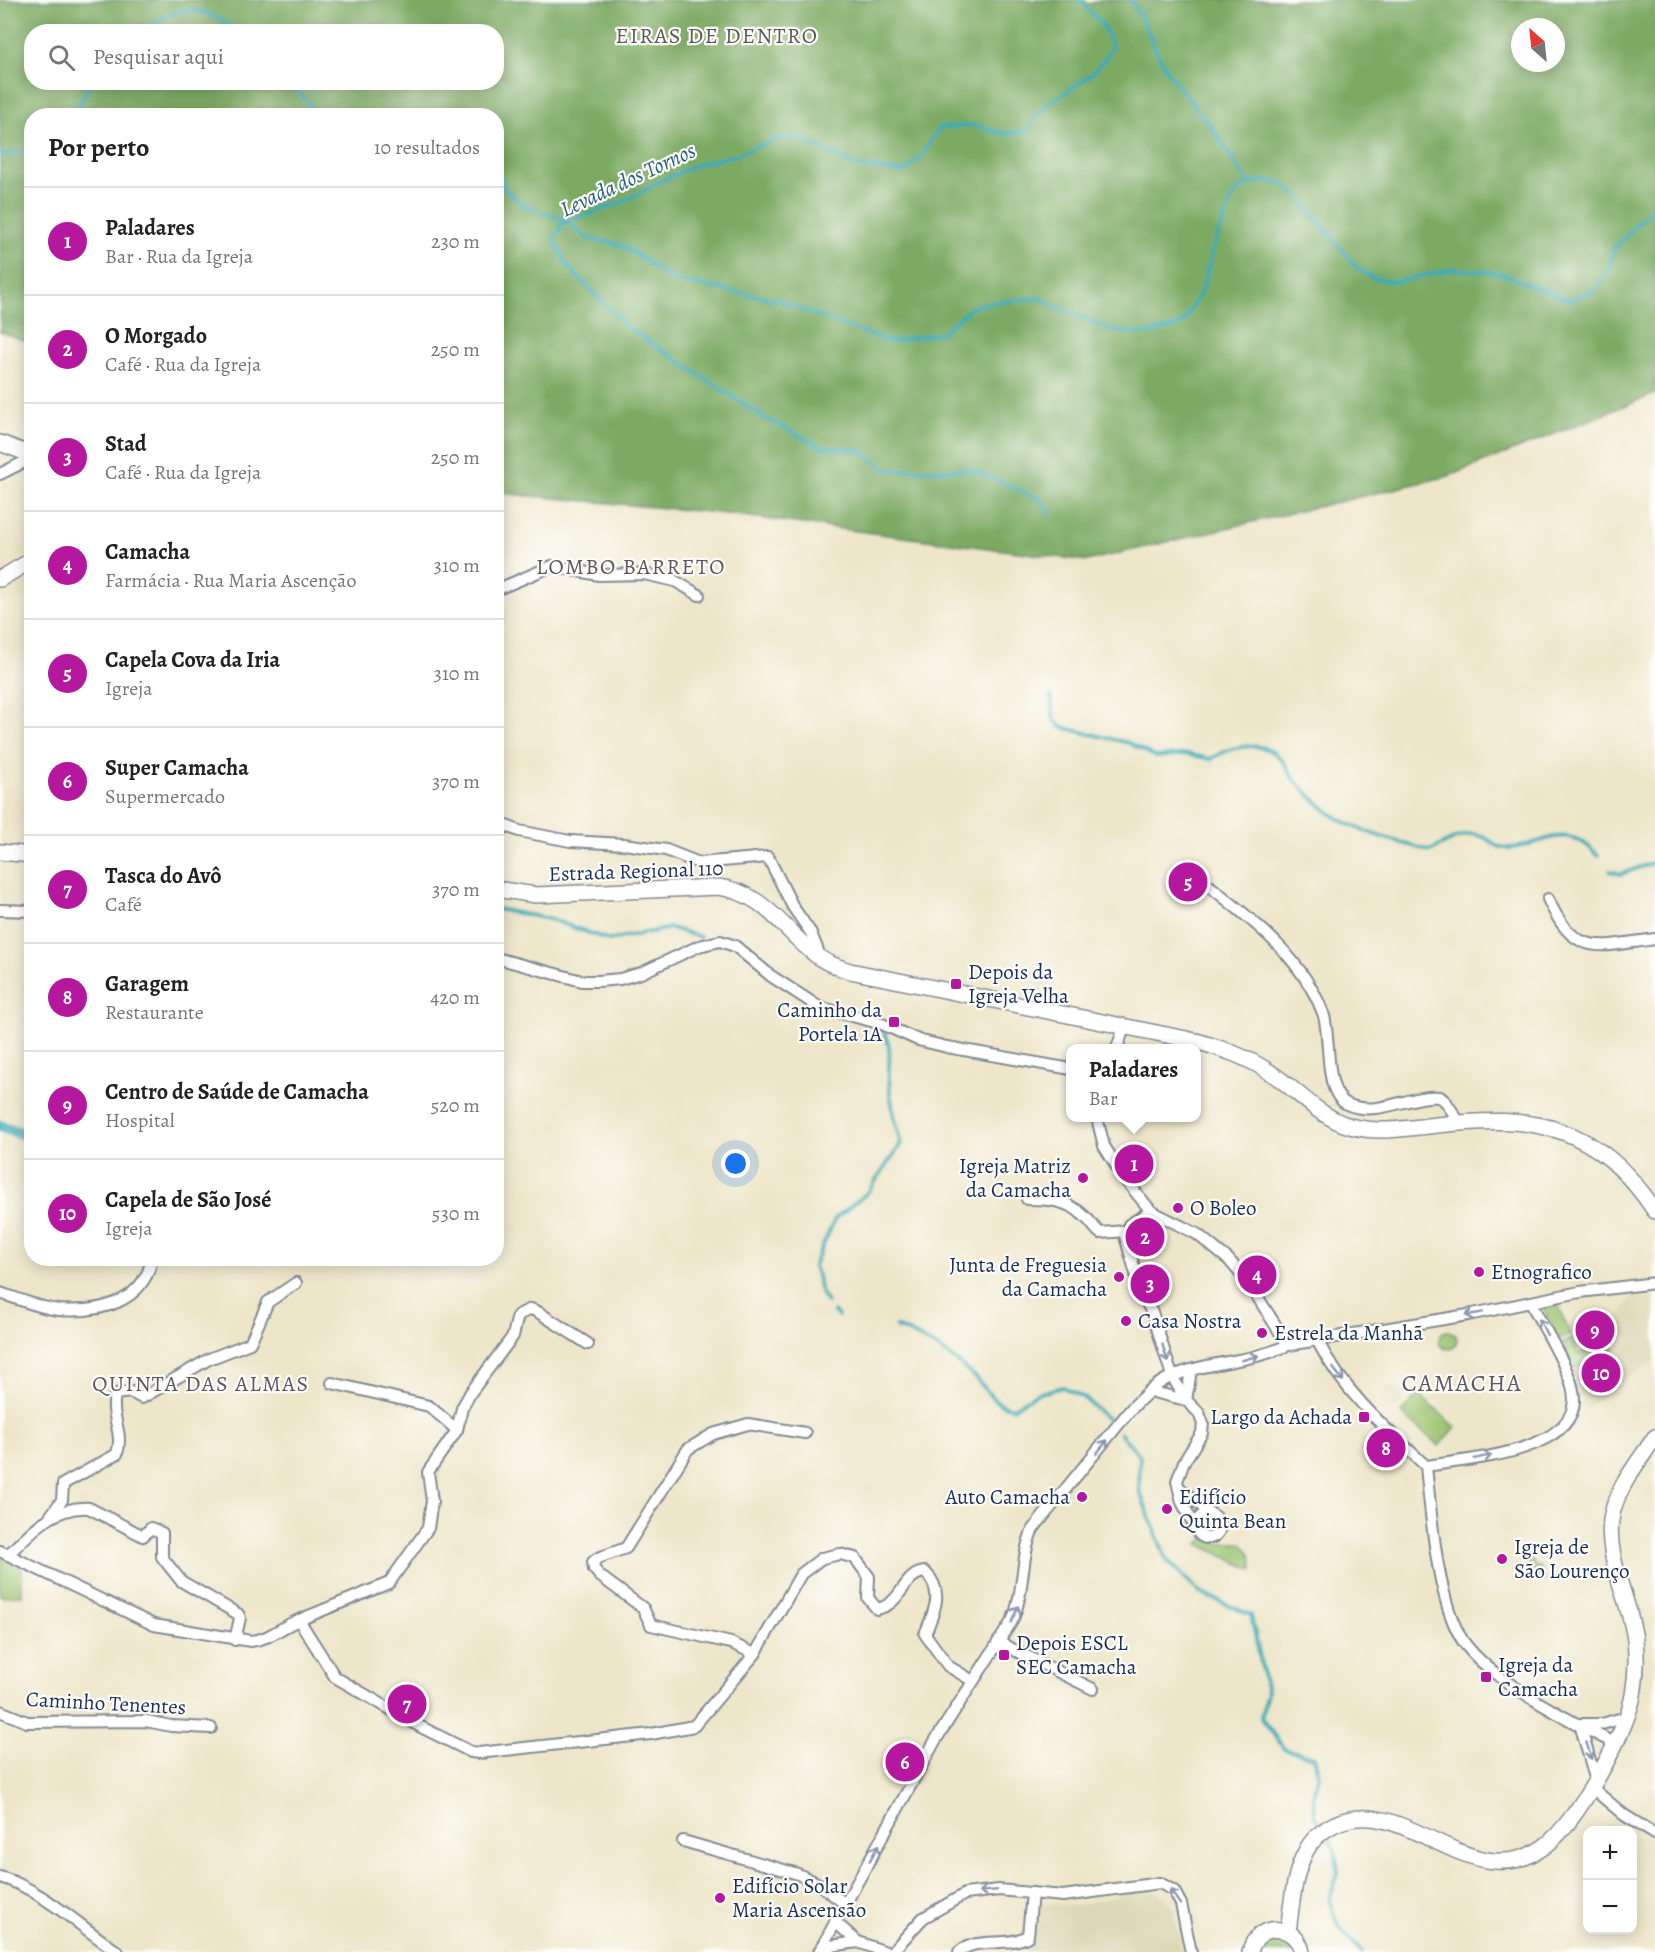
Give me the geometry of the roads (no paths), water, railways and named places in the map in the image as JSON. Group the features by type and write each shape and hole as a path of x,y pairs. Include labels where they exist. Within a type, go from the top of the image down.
{"main road":[{"path":"0,443 24,453"},
{"path":"0,579 24,565"},
{"path":"0,852 24,854"},
{"name":"Estrada Regional 110","path":"504,890 536,895 718,887 735,889 754,898 821,959 850,972 1196,1041 1231,1051 1272,1073 1316,1109 1351,1126 1390,1129 1459,1122 1519,1120 1573,1135 1611,1159 1655,1211"},
{"path":"1288,1931 1298,1870 1305,1851 1329,1827 1358,1818 1388,1821 1473,1858 1504,1861 1536,1852 1557,1837 1593,1783 1626,1717 1633,1694 1635,1642 1612,1548 1611,1523 1619,1492 1655,1437"},
{"path":"1250,1952 1253,1942 1264,1931 1272,1929 1288,1931 1297,1939 1302,1952"}],"street":[{"path":"0,474 24,460"},
{"path":"504,587 552,566 599,574 644,574 675,581 699,596"},
{"path":"504,825 519,831 570,841 624,844 666,850 699,863 728,858 768,856 793,908 811,933 821,959"},
{"path":"1197,876 1282,948 1297,965 1323,1012 1328,1030 1332,1084 1338,1098 1348,1105 1362,1108 1440,1097 1459,1122"},
{"path":"1548,899 1564,928 1578,941 1598,947 1655,939"},
{"path":"0,910 24,911"},
{"path":"504,960 582,981 620,980 641,973 699,946 720,941 735,946 771,976 819,1007 882,1024 918,1040 1066,1068"},
{"path":"1118,1044 1124,1028"},
{"path":"1098,1122 1104,1146 1124,1178 1151,1211 1197,1234 1229,1260 1250,1285 1288,1345"},
{"path":"1027,1199 1049,1199 1065,1204 1084,1215 1090,1225 1100,1233 1125,1231 1151,1211"},
{"path":"1125,1231 1141,1291 1153,1315 1172,1376 1186,1400 1199,1413 1203,1424 1202,1433 1184,1462 1178,1480 1178,1486 1182,1502 1196,1529 1205,1538 1216,1534 1219,1523 1191,1501 1178,1486"},
{"path":"0,1293 57,1310 80,1309 121,1301 141,1287 149,1266"},
{"path":"49,1518 62,1500 63,1484 117,1454 121,1442 112,1409 115,1394 131,1392 142,1398 209,1359 250,1342 268,1302 296,1283"},
{"path":"821,1949 931,1748 1018,1609 1026,1550 1033,1529 1131,1409 1149,1391 1172,1376 1270,1353 1288,1345 1318,1342 1580,1292 1655,1283"},
{"path":"1426,1466 1533,1446 1552,1435 1567,1419 1573,1403 1572,1385 1531,1303"},
{"path":"235,1640 240,1618 238,1614 182,1581 162,1557 162,1533 151,1528 143,1536 89,1508 69,1510 49,1518 4,1553 154,1625 235,1640 266,1639 280,1628 389,1583 428,1527 432,1501 428,1472 457,1430 462,1408 471,1392 502,1354 513,1336 518,1315 531,1309 588,1344"},
{"path":"1318,1342 1327,1359 1362,1404 1426,1466 1441,1575 1455,1626 1463,1641 1481,1662 1502,1677 1614,1743"},
{"path":"1186,1400 1191,1371"},
{"path":"332,1383 429,1406 457,1430"},
{"path":"1149,1391 1186,1400"},
{"path":"755,1654 731,1643 651,1625 644,1608 600,1576 594,1569 593,1563 598,1558 626,1548 688,1449 713,1434 748,1424 805,1433"},
{"path":"1196,1529 1199,1518 1210,1514"},
{"path":"299,1620 335,1677 419,1726 471,1752 488,1754 686,1729 700,1722 755,1654 801,1574 822,1558 840,1554 855,1558 869,1577 868,1598 877,1609 896,1600 907,1587 909,1577 915,1573 925,1572 933,1580 937,1594 936,1604 925,1634 948,1666 973,1681"},
{"path":"998,1642 1093,1689"},
{"name":"Caminho Tenentes","path":"0,1711 27,1722 146,1721 171,1726 211,1728"},
{"path":"1580,1724 1602,1724 1626,1717"},
{"path":"1580,1724 1593,1783 1624,1815 1655,1834"},
{"path":"683,1841 798,1874 819,1884 845,1904"},
{"path":"0,1877 11,1880 40,1898 118,1952"},
{"path":"891,1952 923,1918 958,1897 984,1891 1075,1895 1160,1883 1174,1891 1181,1904 1191,1952"},
{"path":"959,1952 972,1945 1016,1942 1028,1936 1032,1893"},
{"path":"835,1922 858,1942 886,1952"},
{"path":"821,1949 858,1942"}],"waterway":[{"name":"Levada dos Tornos","path":"1050,513 1040,499 973,470 886,470 860,450 822,447 765,418 627,327 566,264 555,241 562,223 621,203 701,163 736,155 776,139 797,137 855,166 904,172 920,158 939,128 972,125 1002,133 1025,132 1046,106 1091,74 1112,47 1103,25 1079,0"},
{"path":"1130,0 1141,16 1166,69 1211,127 1250,184"},
{"path":"153,24 167,16 190,10 213,16 227,24"},
{"path":"77,108 87,90"},
{"path":"297,90 313,108"},
{"path":"0,155 24,152"},
{"path":"504,187 523,205 562,219 590,240 610,242 627,248 672,280 777,300 889,342 941,333 971,308 986,303 1039,298 1109,330 1145,334 1175,327 1184,322 1203,288 1214,245 1233,197 1241,187 1260,181 1280,182 1297,195 1355,266 1373,278 1394,282 1454,269 1501,273 1568,300 1595,291 1609,270 1614,248 1655,206"},
{"name":"Levada dos Tornos","path":"1051,696 1054,719 1061,727 1129,743 1156,757 1188,754 1211,759 1227,751 1246,746 1265,748 1280,758 1297,783 1330,813 1353,826 1391,840 1430,851 1466,835 1478,835 1497,846 1506,848 1556,837 1566,837 1576,839 1598,855"},
{"name":"Levada dos Tornos","path":"1610,871 1621,874 1655,862"},
{"path":"504,910 550,919 609,940 671,928 700,937"},
{"path":"827,1302 822,1295 814,1265 835,1219 868,1192 901,1144 892,1104 889,1048 883,1029"},
{"path":"0,1126 24,1134"},
{"path":"834,1312 838,1316"},
{"path":"896,1327 917,1336 948,1355 975,1377 995,1400 1005,1406 1013,1408 1036,1394 1063,1387 1084,1398 1112,1423"},
{"path":"1120,1433 1140,1456 1139,1490 1166,1559 1200,1593 1251,1615 1267,1693 1261,1717 1284,1749 1314,1757 1319,1776 1313,1794 1315,1815 1322,1826"},
{"path":"1326,1833 1335,1849 1338,1873 1329,1900 1338,1926 1362,1952"}],"place":[{"name":"Capela Cova da Iria","path":"1188,882"},
{"name":"Depois da Igreja Velha","path":"956,984"},
{"name":"Caminho da Portela 1A","path":"894,1022"},
{"name":"Paladares","path":"1134,1164"},
{"name":"Igreja Matriz da Camacha","path":"1083,1178"},
{"name":"O Boleo","path":"1178,1208"},
{"name":"O Morgado","path":"1145,1237"},
{"name":"Etnografico","path":"1479,1272"},
{"name":"Camacha","path":"1257,1275"},
{"name":"Junta de Freguesia da Camacha","path":"1119,1277"},
{"name":"Stad","path":"1150,1284"},
{"name":"Casa Nostra","path":"1126,1321"},
{"name":"Centro de Saúde de Camacha","path":"1595,1330"},
{"name":"Estrela da Manhã","path":"1262,1333"},
{"name":"Capela de São José","path":"1601,1373"},
{"name":"Largo da Achada","path":"1364,1417"},
{"name":"Garagem","path":"1386,1448"},
{"name":"Auto Camacha","path":"1082,1497"},
{"name":"Edifício Quinta Bean","path":"1167,1509"},
{"name":"Igreja de São Lourenço","path":"1502,1559"},
{"name":"Depois ESCL SEC Camacha","path":"1004,1655"},
{"name":"Igreja da Camacha","path":"1486,1677"},
{"name":"Tasca do Avô","path":"407,1704"},
{"name":"Super Camacha","path":"905,1762"},
{"name":"Edifício Solar Maria Ascensão","path":"720,1898"}],"district":[{"name":"EIRAS DE DENTRO","path":"717,36"},
{"name":"LOMBO BARRETO","path":"631,567"},
{"name":"CAMACHA","path":"1462,1383"},
{"name":"QUINTA DAS ALMAS","path":"201,1384"}]}
